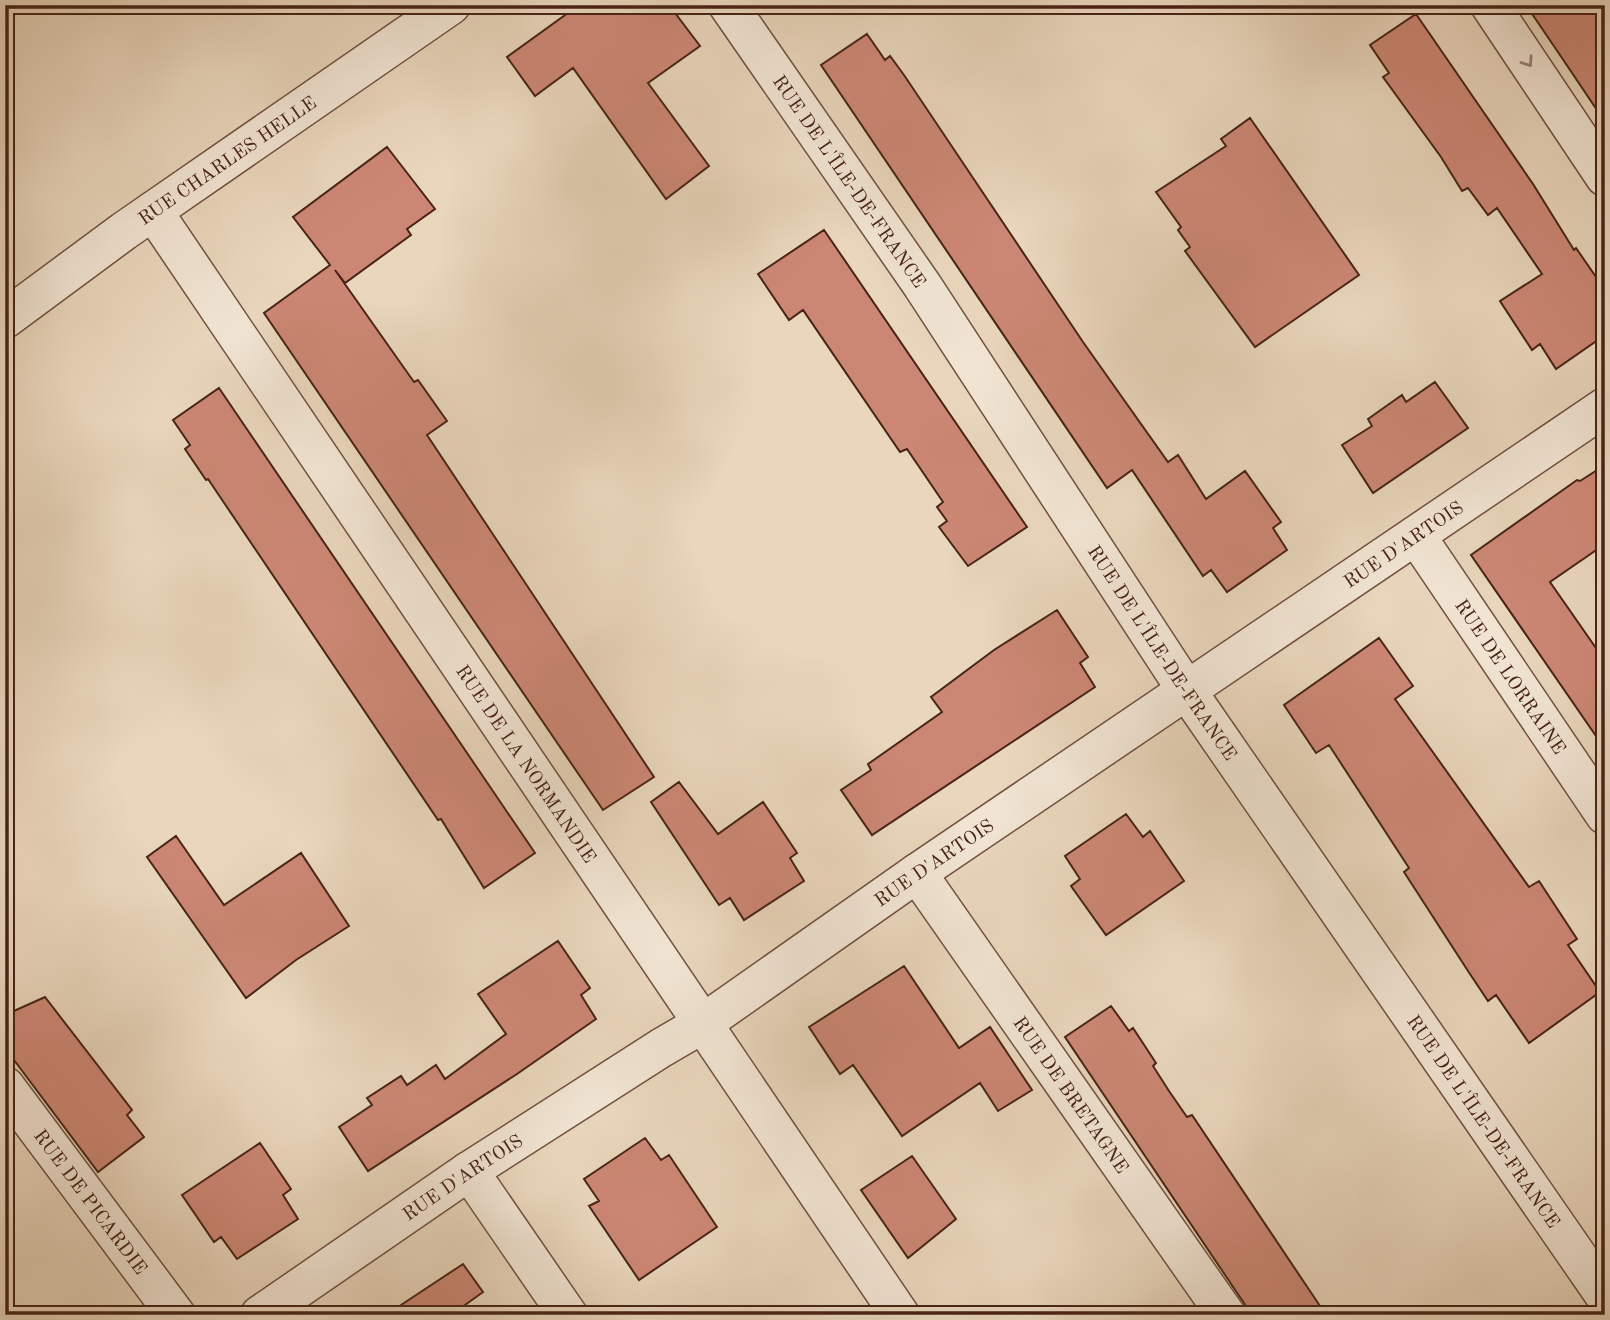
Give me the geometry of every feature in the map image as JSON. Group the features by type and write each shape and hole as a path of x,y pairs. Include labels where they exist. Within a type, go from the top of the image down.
{"street":[{"name":"RUE CHARLES HELLE","path":"5,319 153,211 451,5"},
{"name":"RUE DE L'ÎLE-DE-FRANCE","path":"728,5 922,285 1187,691 1605,1296"},
{"path":"1490,5 1605,177"},
{"name":"RUE DE LA NORMANDIE","path":"153,211 571,825 702,1024 900,1315"},
{"name":"RUE D'ARTOIS","path":"260,1315 469,1171 702,1024 917,873 1417,537 1605,407"},
{"name":"RUE DE LORRAINE","path":"1417,537 1605,815"},
{"name":"RUE DE BRETAGNE","path":"917,873 1226,1315"},
{"name":"RUE DE PICARDIE","path":"5,1086 176,1315"},
{"path":"469,1171 568,1315"}],"building":[{"path":"579,5 669,5 700,46 648,83 709,166 666,199 573,68 535,96 507,57"},
{"path":"1526,5 1605,5 1605,122 1562,58"},
{"path":"1416,14 1533,184 1574,250 1576,248 1605,290 1605,335 1556,369 1540,344 1532,350 1500,301 1542,274 1497,208 1488,215 1468,188 1462,191 1441,157 1383,77 1389,73 1370,45"},
{"path":"867,34 885,60 890,56 904,75 1083,342 1168,462 1178,455 1206,499 1245,471 1281,522 1273,528 1287,550 1227,592 1211,570 1203,576 1132,470 1107,488 821,65"},
{"path":"1250,118 1359,275 1255,347 1185,251 1190,247 1178,230 1181,227 1156,192 1226,146 1221,139"},
{"path":"387,147 435,209 407,229 411,235 345,283 335,270 414,382 418,380 447,421 427,435 654,777 603,810 264,313 330,265 293,217"},
{"path":"824,230 1027,527 968,566 939,527 947,521 937,507 943,502 907,449 900,452 803,310 789,320 758,274"},
{"path":"1435,382 1468,428 1373,493 1342,445 1372,426 1368,419 1402,395 1406,402"},
{"path":"219,388 535,853 484,888 441,819 438,820 185,449 190,445 173,420"},
{"path":"1605,465 1605,544 1550,582 1605,661 1605,749 1471,555 1577,480 1580,481"},
{"path":"1057,610 1088,657 1080,663 1095,687 872,835 841,790 871,770 868,764 942,712 931,697 994,650"},
{"path":"1379,638 1413,686 1395,699 1529,887 1539,881 1577,939 1568,945 1600,992 1529,1043 1496,995 1488,1001 1404,872 1409,868 1329,745 1316,753 1284,705"},
{"path":"679,782 718,834 763,802 797,853 790,858 804,881 744,920 730,898 719,905 651,802"},
{"path":"1126,814 1143,837 1150,831 1184,881 1106,935 1071,886 1080,879 1065,856"},
{"path":"176,836 224,905 301,853 349,926 296,960 246,998 147,857"},
{"path":"558,941 590,988 581,995 596,1019 368,1171 339,1127 372,1105 367,1098 401,1076 407,1085 436,1065 445,1079 506,1034 478,994"},
{"path":"904,966 959,1048 990,1027 1032,1090 998,1111 980,1083 902,1136 853,1065 840,1074 809,1027"},
{"path":"45,997 132,1110 127,1115 144,1137 98,1172 5,1048 5,1015"},
{"path":"1111,1006 1129,1031 1133,1028 1156,1063 1153,1066 1169,1091 1187,1117 1192,1115 1326,1315 1252,1315 1065,1037"},
{"path":"645,1138 661,1160 669,1155 717,1227 639,1280 589,1206 599,1201 584,1179"},
{"path":"260,1143 291,1189 283,1195 298,1219 237,1259 221,1237 214,1242 182,1195"},
{"path":"912,1156 956,1219 908,1258 861,1190"},
{"path":"463,1264 483,1292 451,1315 386,1315"}]}
